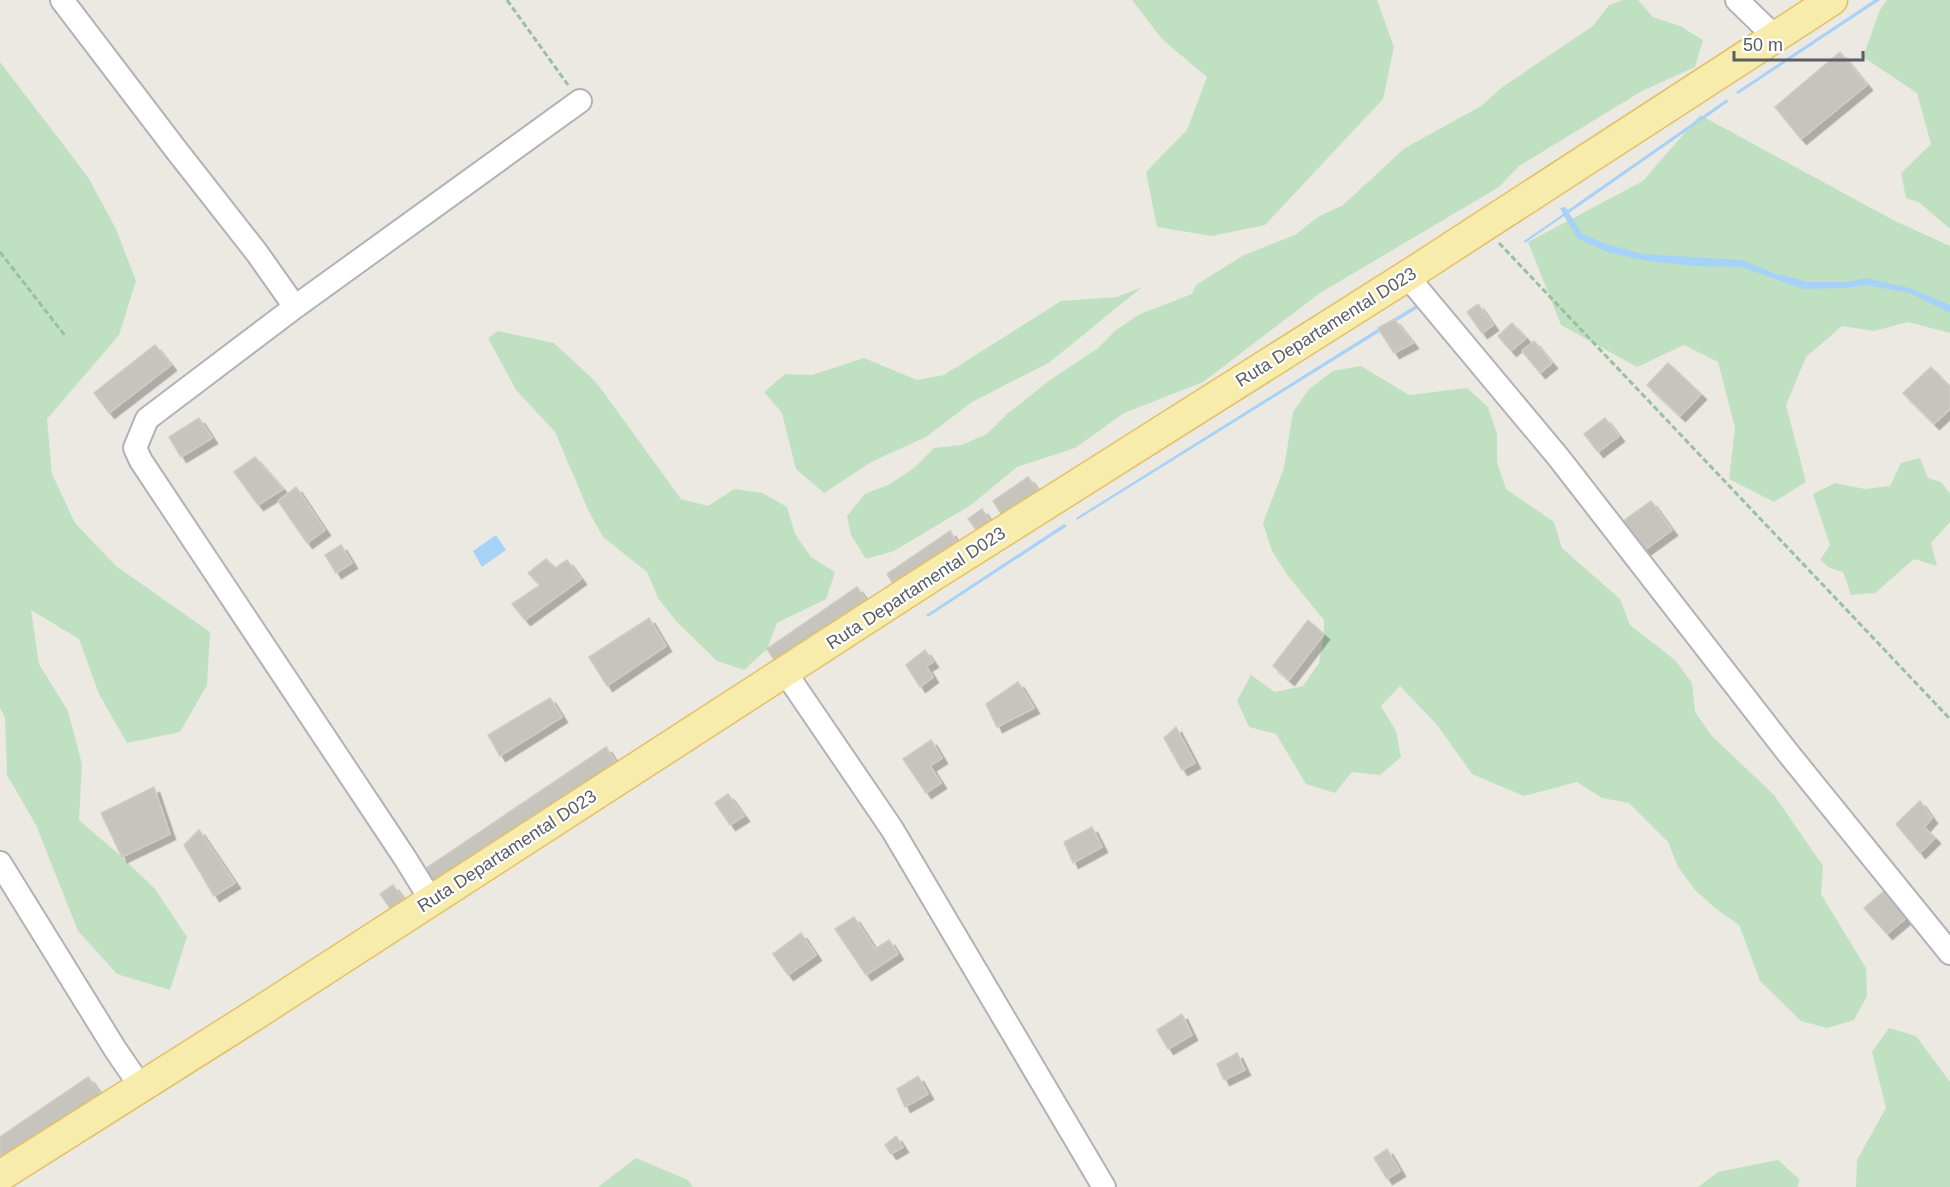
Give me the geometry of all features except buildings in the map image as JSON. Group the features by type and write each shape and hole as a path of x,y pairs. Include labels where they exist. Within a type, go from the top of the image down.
{"main road":[{"name":"Ruta Departamental D023","path":"0,1176 1484,227 1832,0"}],"street":[{"path":"62,0 257,253 295,307"},
{"path":"1737,0 1776,38"},
{"path":"431,900 141,461 135,448 147,419 295,307 580,101"},
{"path":"1407,276 1559,458 1788,753 1950,953"},
{"path":"785,672 892,829 1104,1187"},
{"path":"0,863 141,1087"}],"path":[{"path":"507,0 580,101"},
{"path":"1484,227 1950,719"},
{"path":"0,252 66,337"}],"green space":[{"path":"1132,0 1377,0 1394,47 1383,99 1265,225 1212,236 1157,227 1146,172 1187,130 1207,77 1162,39"},
{"path":"1623,0 1638,0 1653,17 1680,26 1703,40 1695,67 1642,91 1519,166 1499,187 1320,293 1203,382 1124,413 1075,448 1017,467 971,505 894,551 866,559 851,535 847,516 865,494 890,484 914,468 934,448 961,445 987,434 1007,414 1050,380 1097,349 1116,330 1140,314 1192,294 1196,285 1244,255 1295,235 1318,217 1343,205 1405,148 1481,106 1501,88 1593,26 1609,5"},
{"path":"1887,0 1950,0 1950,229 1920,203 1906,198 1901,173 1931,144 1917,93 1863,57 1880,10"},
{"path":"0,62 88,177 116,229 136,281 119,335 47,419 52,474 75,523 116,566 210,632 207,685 180,732 127,743 99,694 79,639 31,610 39,664 68,711 82,764 79,820 155,889 187,937 170,990 117,974 78,931 36,825 7,775 5,718 0,708"},
{"path":"1700,115 1895,221 1950,246 1950,333 1908,322 1874,331 1842,326 1806,357 1786,405 1806,482 1774,502 1729,479 1735,428 1718,362 1684,345 1637,367 1561,325 1528,242 1643,181"},
{"path":"1142,287 1050,362 972,402 926,437 873,461 824,493 796,469 782,413 764,392 785,374 812,375 864,358 917,380 944,375 1061,301 1117,297"},
{"path":"498,331 554,343 596,382 681,499 708,506 734,489 762,493 787,507 795,534 811,557 835,572 826,599 777,623 767,649 744,670 717,661 676,621 658,598 647,572 603,537 589,512 555,432 516,390 488,338"},
{"path":"1361,366 1409,395 1467,388 1488,407 1497,434 1497,462 1506,489 1554,522 1562,548 1620,599 1630,625 1675,660 1692,683 1695,712 1711,735 1774,795 1823,866 1821,894 1866,968 1867,996 1854,1020 1827,1028 1801,1021 1760,981 1739,925 1695,890 1678,867 1668,842 1629,803 1602,798 1577,782 1524,796 1472,774 1438,726 1400,686 1381,706 1396,731 1401,757 1380,775 1352,772 1335,793 1306,784 1276,734 1249,727 1237,701 1251,675 1275,692 1303,686 1319,663 1324,634 1324,620 1288,576 1272,551 1263,523 1284,468 1293,412 1309,389 1333,371"},
{"path":"1920,458 1928,478 1941,482 1950,494 1950,522 1931,543 1937,566 1914,559 1875,593 1851,595 1843,572 1830,568 1820,560 1830,545 1813,494 1835,483 1865,489 1890,486 1901,463"},
{"path":"1889,1028 1916,1036 1950,1082 1950,1187 1856,1187 1857,1160 1886,1108 1872,1052"},
{"path":"636,1158 688,1180 693,1187 598,1187"},
{"path":"1778,1160 1799,1179 1798,1187 1698,1187 1718,1172"}],"water":[{"path":"1874,0 1880,0 1738,94 1736,92"},
{"path":"1727,99 1728,102 1569,213 1582,233 1603,243 1643,254 1742,260 1774,273 1808,282 1846,282 1866,278 1910,288 1950,305 1950,313 1909,293 1865,285 1848,288 1803,289 1741,267 1694,266 1646,261 1607,252 1578,239 1564,216 1525,243 1524,241 1563,214 1560,208 1565,207 1568,210"},
{"path":"1416,305 1418,308 1077,520 1076,518"},
{"path":"1064,524 1067,526 928,617 926,615"},
{"path":"496,535 506,550 482,567 473,551"}]}
